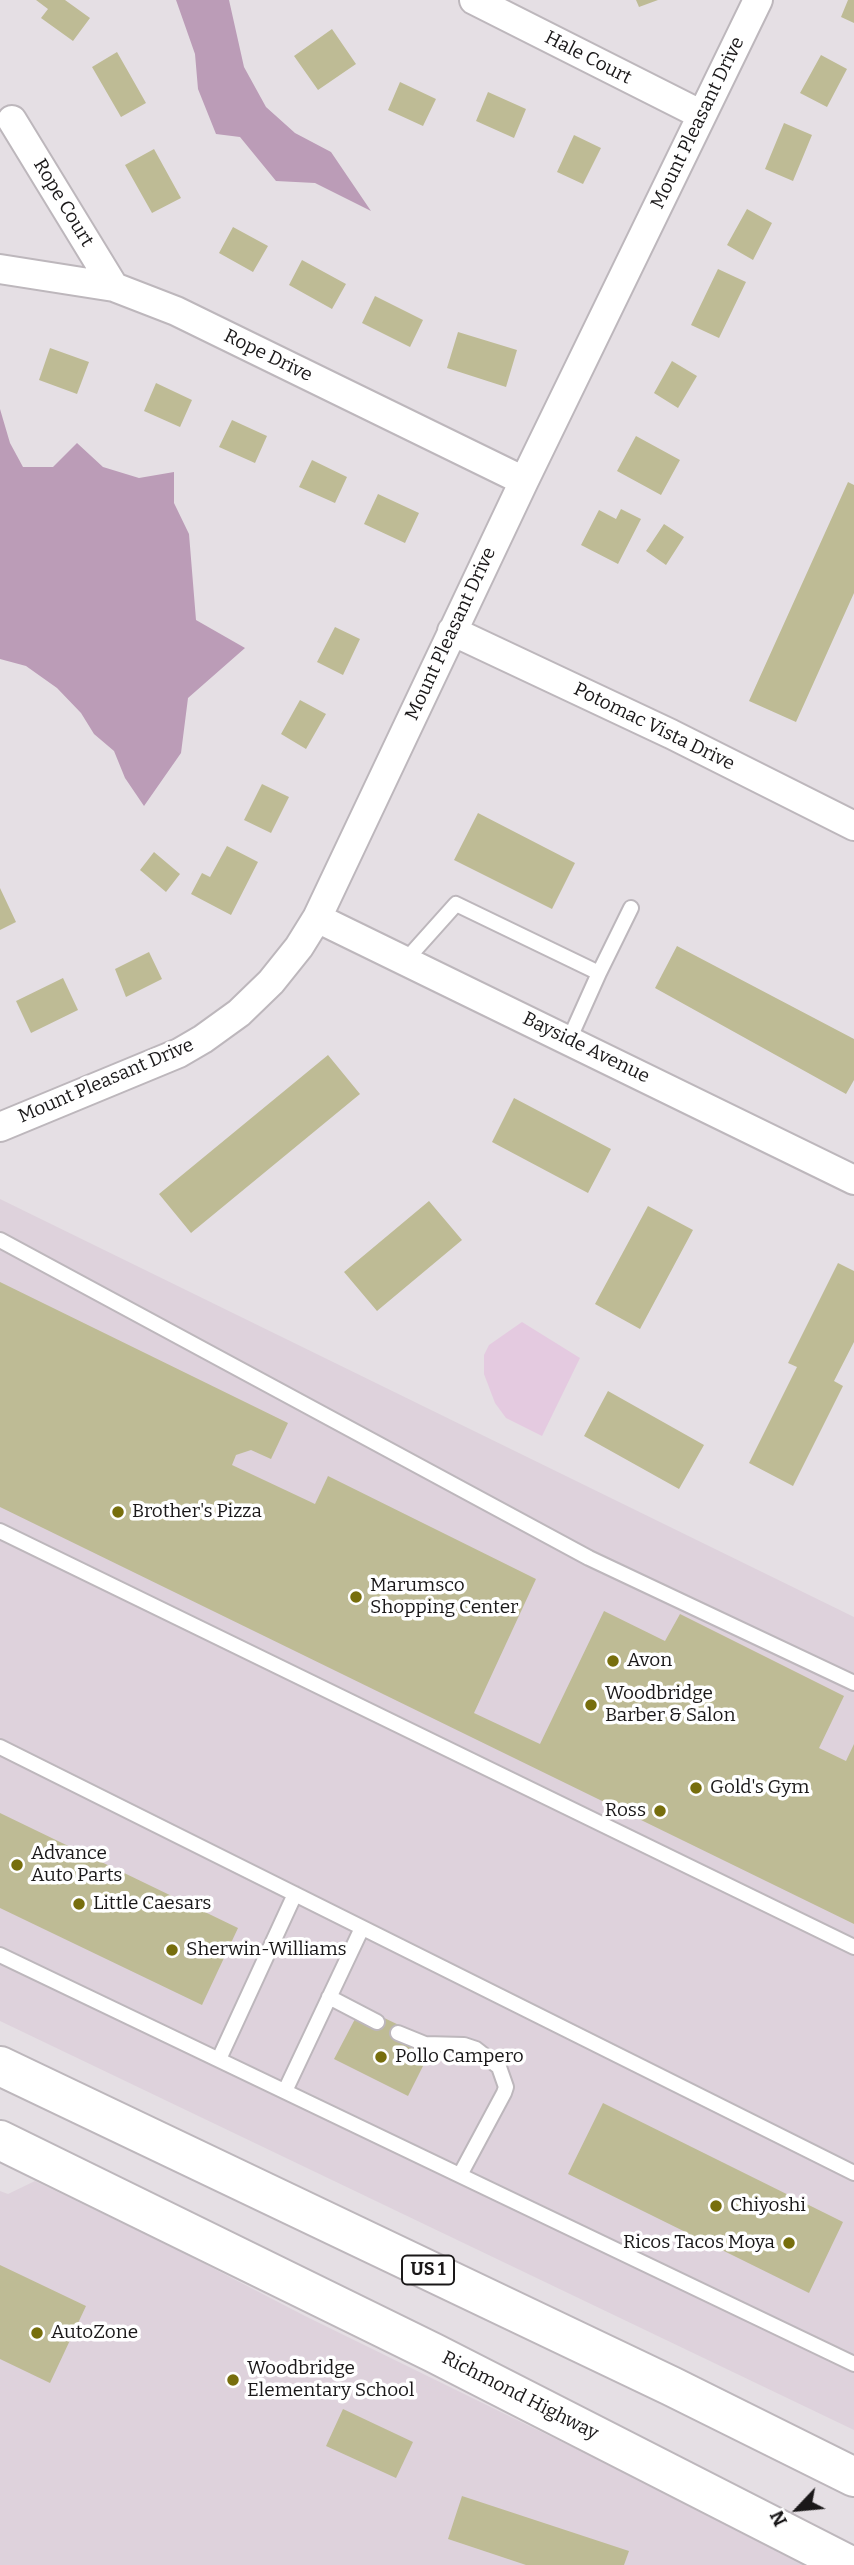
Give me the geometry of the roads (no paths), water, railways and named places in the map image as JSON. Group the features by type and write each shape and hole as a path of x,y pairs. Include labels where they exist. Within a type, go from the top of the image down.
{"main road":[{"name":"US 1","path":"0,2066 671,2386 854,2477"},
{"name":"Richmond Highway","path":"0,2140 445,2358 849,2565"}],"street":[{"name":"Hale Court","path":"474,0 702,115"},
{"name":"Mount Pleasant Drive","path":"0,1127 179,1053 203,1039 239,1013 271,982 299,947 317,918 524,481 758,0"},
{"name":"Rope Court","path":"12,120 114,287"},
{"name":"Rope Drive","path":"0,269 114,287 176,311 524,481"},
{"name":"Potomac Vista Drive","path":"452,631 851,817"},
{"name":"Bayside Avenue","path":"317,918 854,1180"}],"lane":[{"path":"405,961 456,904 599,973"},
{"path":"569,1040 631,908"},
{"path":"0,1240 589,1558 854,1683"},
{"path":"0,1531 854,1947"},
{"path":"0,1746 854,2173"},
{"path":"219,2059 295,1894"},
{"path":"285,2091 362,1928"},
{"path":"0,1955 854,2364"},
{"path":"330,1997 377,2022"},
{"path":"398,2033 425,2044 464,2045 476,2049 499,2067 506,2087 504,2093 460,2175"}],"place":[{"name":"Brother's Pizza","path":"118,1512"},
{"name":"Marumsco Shopping Center","path":"356,1597"},
{"name":"Avon","path":"613,1661"},
{"name":"Woodbridge Barber & Salon","path":"591,1705"},
{"name":"Gold's Gym","path":"696,1788"},
{"name":"Ross","path":"660,1811"},
{"name":"Advance Auto Parts","path":"17,1865"},
{"name":"Little Caesars","path":"79,1904"},
{"name":"Sherwin-Williams","path":"172,1950"},
{"name":"Pollo Campero","path":"381,2057"},
{"name":"Chiyoshi","path":"716,2206"},
{"name":"Ricos Tacos Moya","path":"789,2243"},
{"name":"AutoZone","path":"37,2333"},
{"name":"Woodbridge Elementary School","path":"233,2380"}]}
